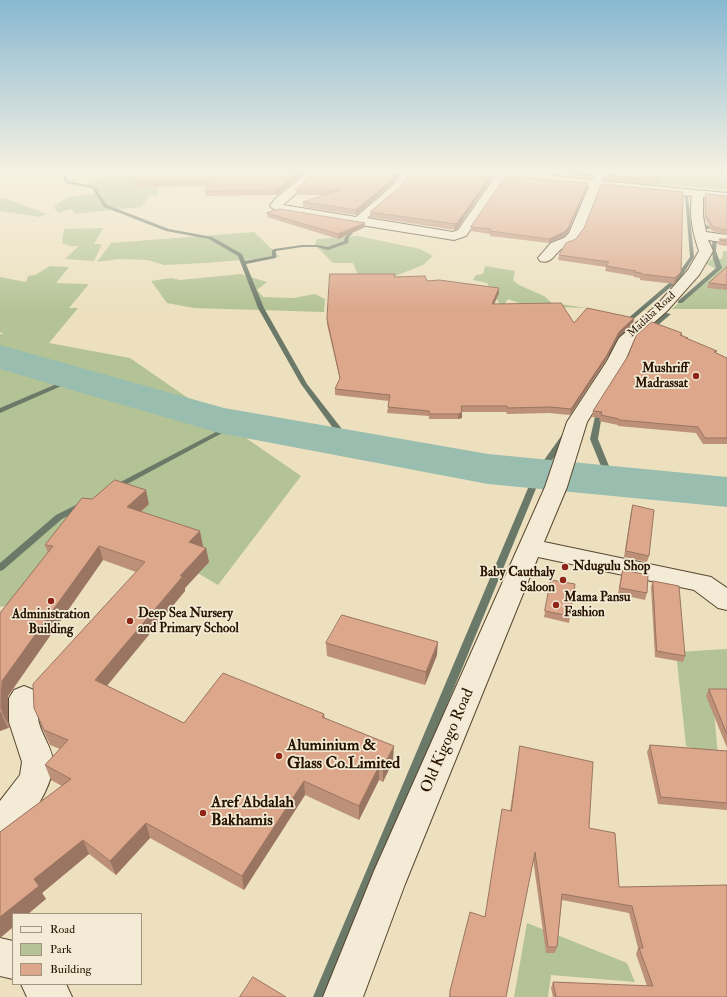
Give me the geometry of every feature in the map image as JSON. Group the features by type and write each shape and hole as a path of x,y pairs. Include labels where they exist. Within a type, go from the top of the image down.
{"street":[{"path":"337,218 454,236 462,233 473,218"},
{"path":"358,221 361,218"},
{"path":"545,258 556,246 569,241 575,234 582,218"},
{"name":"Madaba Road","path":"574,433 580,417 616,361 627,338 662,308 694,272 706,251 700,235 697,218"},
{"path":"700,235 727,239"},
{"name":"Old Kigogo Road","path":"343,997 387,884 556,487 574,433"},
{"path":"530,547 702,583 727,601"},
{"path":"0,822 16,808 35,780 38,762 24,722 24,698"},
{"path":"0,957 12,960"},
{"path":"42,985 52,997"}],"green space":[{"path":"103,228 94,244 102,244 94,261 65,259 79,246 70,246 62,243 64,229"},
{"path":"254,232 280,257 164,265 148,260 119,259 97,262 111,243"},
{"path":"358,236 420,249 433,256 423,265 383,281 359,277 353,263 333,263 315,245 317,239"},
{"path":"723,251 727,251 727,309 672,309 716,269 706,264 713,257 722,259"},
{"path":"50,266 69,267 56,283 89,284 69,308 78,308 49,343 130,358 301,476 218,585 82,505 36,600 0,607 0,334 4,334 0,332 0,277 26,282 28,276 35,275"},
{"path":"485,266 515,271 513,280 519,285 544,296 552,303 587,308 527,306 508,299 502,308 487,283 473,280 476,275 483,274"},
{"path":"241,274 267,282 257,290 263,297 293,298 315,294 325,299 324,312 194,308 167,303 151,281 171,278 180,280"},
{"path":"727,649 727,690 712,689 718,756 686,746 676,652"},
{"path":"527,923 627,963 635,982 551,975 548,997 514,997"}],"building":[{"path":"282,218 332,218 365,223 338,234"},
{"path":"409,218 461,218 455,224"},
{"path":"478,218 573,218 568,228 564,232 549,239 471,227"},
{"path":"588,218 682,218 681,272 675,278 641,274 635,272 636,271 606,266 609,262 559,255 566,243 576,239 584,228"},
{"path":"707,218 727,218 727,230 713,227"},
{"path":"727,239 727,241 720,240"},
{"path":"727,267 727,285 709,283"},
{"path":"330,274 395,274 394,277 425,276 427,281 439,280 499,288 492,304 561,303 574,323 587,308 634,318 619,332 607,355 571,409 550,407 508,408 507,406 461,406 462,412 459,414 430,414 429,411 388,407 390,395 335,389 340,378 327,319"},
{"path":"652,322 682,333 680,335 717,351 714,352 727,358 727,438 705,438 698,427 619,420 601,415 602,412 593,411 628,356 636,336"},
{"path":"115,480 146,490 127,507 200,531 189,542 206,548 180,576 183,576 95,680 184,723 223,673 324,714 322,717 394,746 383,767 379,766 359,806 304,781 242,876 146,823 110,861 83,840 34,879 39,886 0,917 0,832 71,779 45,765 68,740 44,730 34,708 33,684 145,562 99,546 2,681 1,707 3,714 0,713 0,613 53,546 45,545 82,498 92,499"},
{"path":"633,505 654,510 649,556 626,551"},
{"path":"623,570 648,575 647,593 620,588"},
{"path":"551,580 575,584 570,616 545,611"},
{"path":"653,581 679,586 685,656 657,651"},
{"path":"342,615 438,642 426,672 326,643"},
{"path":"709,689 727,689 727,734"},
{"path":"650,745 727,751 727,803 661,797"},
{"path":"520,746 593,762 589,828 615,833 619,887 727,885 727,997 556,997 553,982 653,986 639,948 643,948 632,906 562,894 557,947 548,947 535,852 506,997 450,997 450,991 470,912 485,917 502,809 511,811"},
{"path":"253,977 286,997 240,997"}],"waterway":[{"path":"135,218 168,230 210,238 240,255 243,263"},
{"path":"602,359 616,347 628,321 677,279 692,257 688,218"},
{"path":"702,218 703,225 708,228"},
{"path":"243,263 274,257 274,250 302,246 317,246 328,249 346,242 347,237 351,233 346,224"},
{"path":"680,302 719,268 715,258 715,240"},
{"path":"243,263 261,308 304,384 349,444"},
{"path":"649,330 668,314"},
{"path":"0,357 219,420 488,469 727,492"},
{"path":"0,411 73,379"},
{"path":"600,408 594,439 611,481"},
{"path":"115,487 235,424"},
{"path":"320,997 538,474 565,437"},
{"path":"0,568 59,517 82,505"}],"place":[{"name":"Mushriff Madrassat","path":"696,376"},
{"name":"Ndugulu Shop","path":"565,567"},
{"name":"Baby Cauthaly Saloon","path":"563,580"},
{"name":"Administration Building","path":"51,601"},
{"name":"Mama Pansu Fashion","path":"556,605"},
{"name":"Deep Sea Nursery and Primary School","path":"130,621"},
{"name":"Aluminium & Glass Co.Limited","path":"279,756"},
{"name":"Aref Abdalah Bakhamis","path":"203,813"}]}
